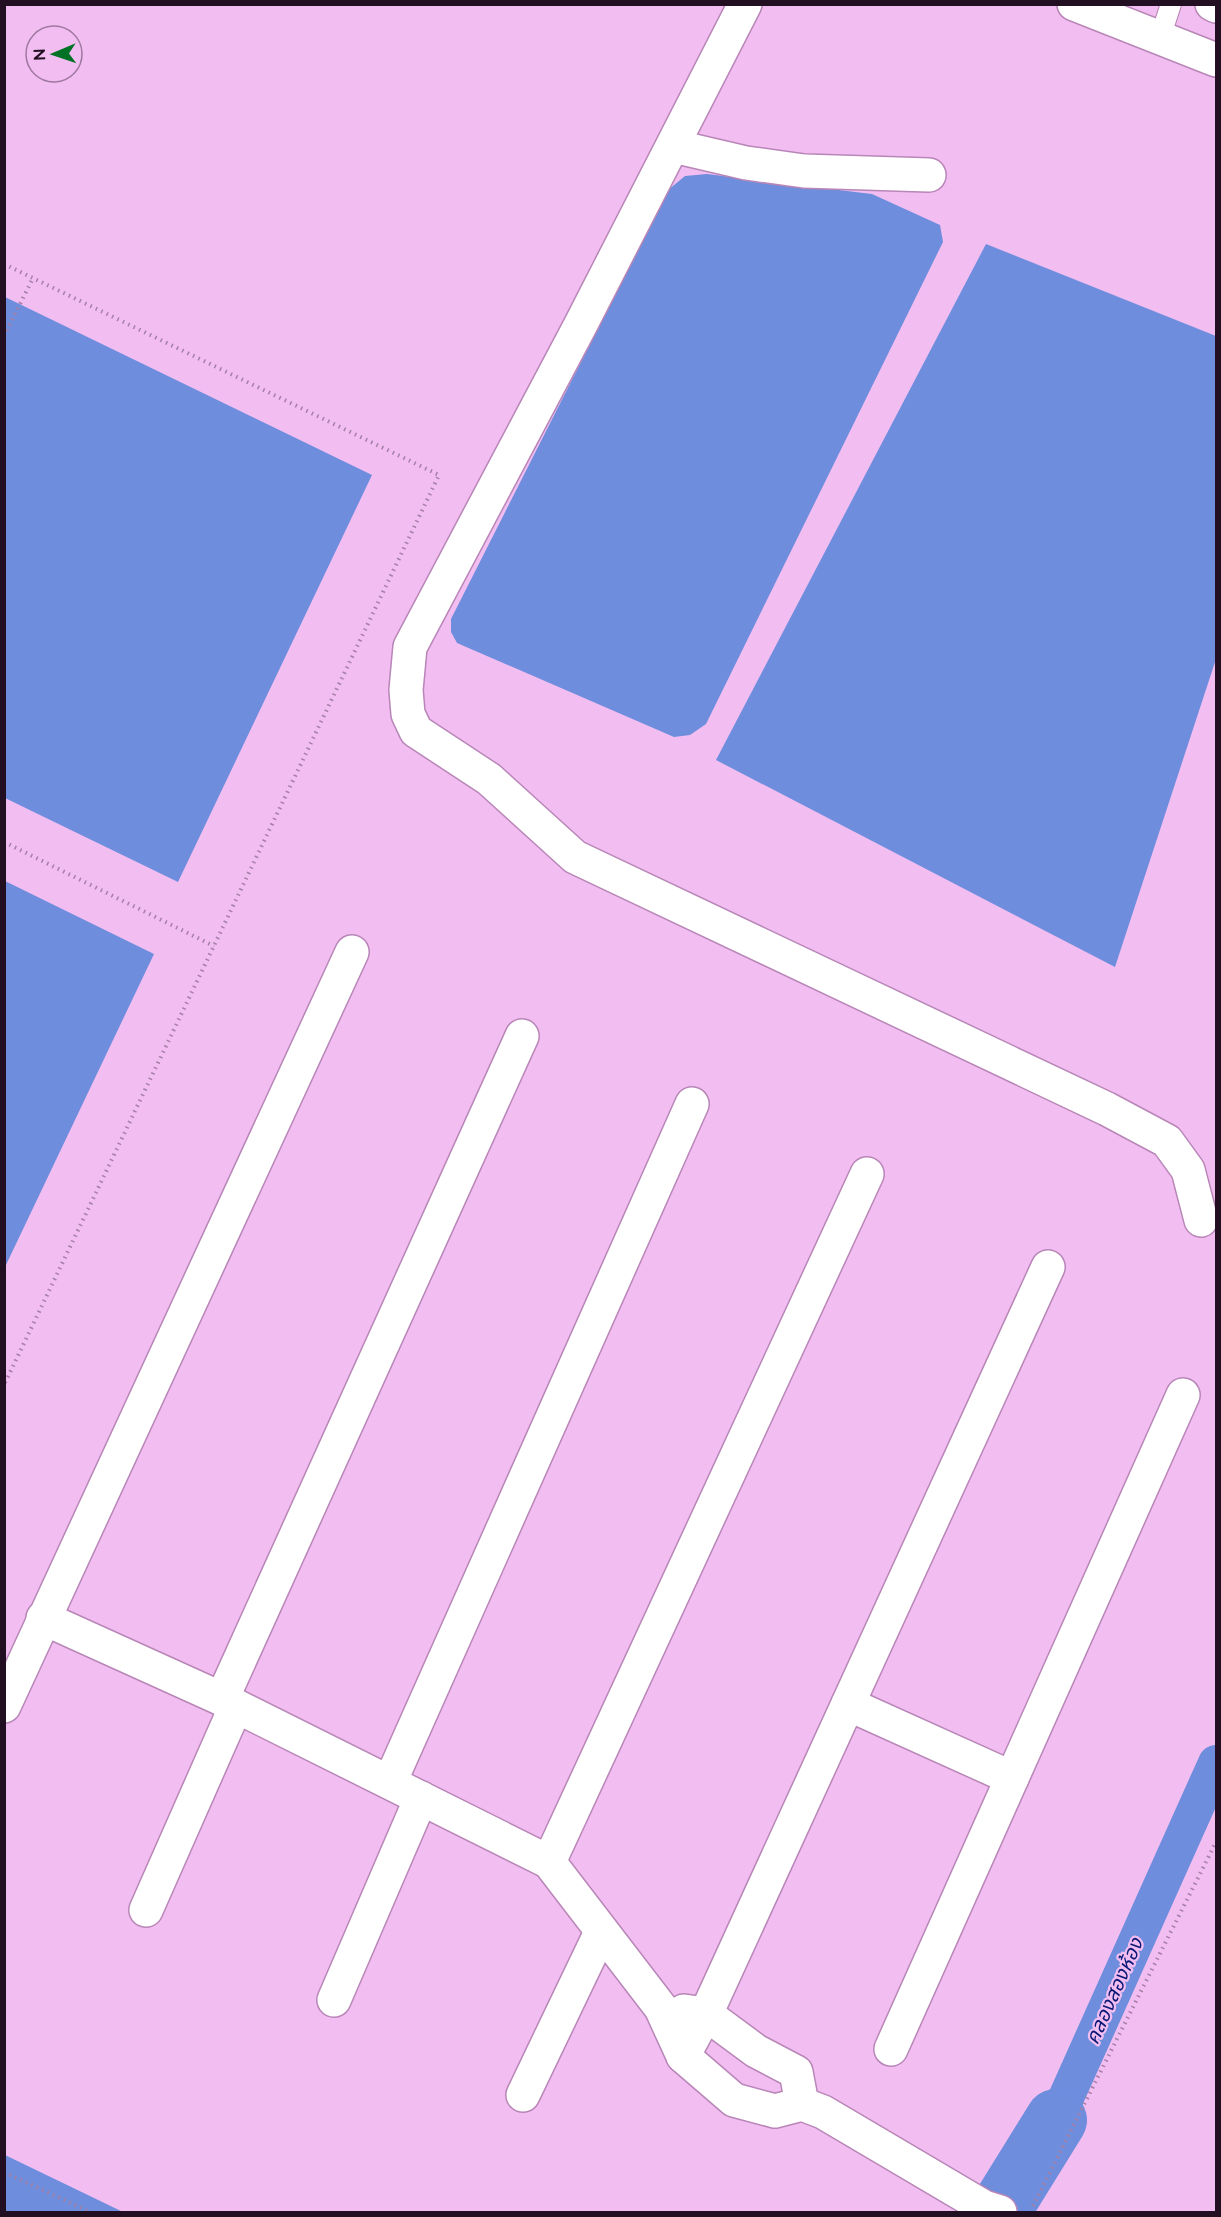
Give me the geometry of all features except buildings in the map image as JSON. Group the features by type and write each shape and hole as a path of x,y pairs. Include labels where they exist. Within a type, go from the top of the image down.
{"street":[{"path":"745,4 410,647 406,690 408,714 416,731 489,779 575,857 1107,1109 1167,1141 1188,1170 1201,1220"},
{"path":"1074,4 1216,60"},
{"path":"1212,4 1216,6"},
{"path":"673,146 746,163 804,171 929,175"},
{"path":"4,1706 352,952"},
{"path":"146,1910 229,1703 522,1036"},
{"path":"390,1782 692,1104"},
{"path":"549,1862 867,1174"},
{"path":"683,2056 706,2014 1048,1267"},
{"path":"891,2049 1183,1395"},
{"path":"43,1618 229,1703 549,1862 661,2008 683,2056 734,2100 775,2111 813,2108 984,2207 1000,2212"},
{"path":"848,1704 1012,1778"},
{"path":"334,2000 421,1798"},
{"path":"523,2095 601,1932"},
{"path":"661,2008 706,2014 756,2050 796,2072 813,2108"}],"lane":[{"path":"1160,38 1171,4"}],"path":[{"path":"4,264 439,475 4,1385"},
{"path":"4,336 33,278"},
{"path":"4,842 214,946"},
{"path":"1029,2212 1216,1842"},
{"path":"4,2172 90,2212"}],"water":[{"path":"707,174 872,194 940,225 943,242 706,724 690,735 674,737 457,643 451,632 451,619 668,190 685,176"},
{"path":"986,244 1216,336 1216,659 1115,967 716,760"},
{"path":"5,297 372,475 178,882 5,798"},
{"path":"5,881 154,954 5,1267"},
{"path":"5,2155 123,2212 5,2212"}],"waterway":[{"name":"คลองสองห้อง","path":"1056,2120 1216,1763"},
{"name":"คลองสองห้อง","path":"999,2212 1056,2120"}]}
